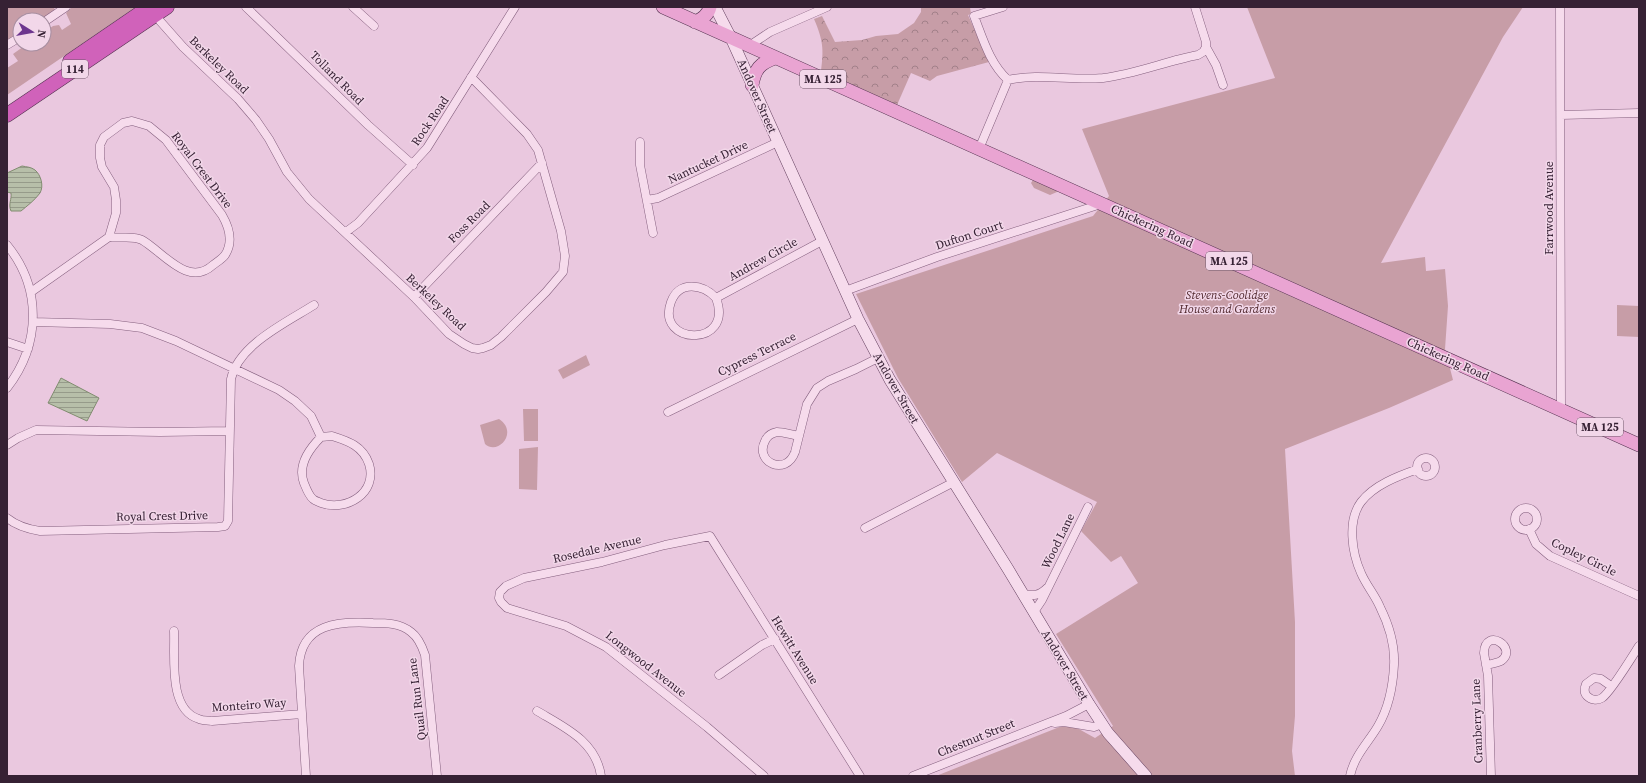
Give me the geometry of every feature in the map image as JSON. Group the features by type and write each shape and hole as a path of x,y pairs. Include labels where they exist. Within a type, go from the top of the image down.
{"highway":[{"name":"114","path":"7,115 143,23 157,9"},
{"path":"7,104 157,9"}],"main road":[{"name":"MA 125","path":"663,7 731,38"},
{"path":"696,22 707,14 710,7"},
{"name":"Andover Street","path":"715,7 731,38 858,319 878,358 907,409 954,482 1089,704 1117,743 1146,776"},
{"name":"Chickering Road","path":"731,38 1639,445"},
{"path":"752,85 754,73 757,68 765,61 775,58"}],"street":[{"name":"Tolland Road","path":"246,7 368,125 413,165"},
{"path":"353,7 374,26"},
{"name":"Rock Road","path":"346,232 358,223 413,165 427,148 515,7"},
{"path":"749,46 770,32 827,7"},
{"path":"1003,7 974,16 995,65 1000,73 1008,80"},
{"path":"1195,7 1206,42 1206,47 1216,65 1223,84"},
{"name":"Farrwood Avenue","path":"1560,7 1561,410"},
{"path":"52,16 62,8"},
{"name":"Berkeley Road","path":"157,9 160,21 249,112 269,139 294,181 309,199 414,297 454,338 472,348 483,348 490,345 500,337 546,292 563,272 565,256 561,231 542,163 534,143 471,77"},
{"path":"1008,80 1036,77 1094,79 1122,75 1198,55 1203,52 1206,47"},
{"path":"979,149 1008,80"},
{"path":"1561,115 1639,113"},
{"name":"Royal Crest Drive","path":"132,121 150,126 166,140 222,215 229,227 230,234 228,247 224,256 207,271 199,273 180,268 141,240 109,237 116,213 116,200 114,187 102,167 100,145 104,137 123,123 132,121"},
{"path":"640,142 640,165 653,233"},
{"name":"Nantucket Drive","path":"647,200 658,198 778,142"},
{"name":"Foss Road","path":"414,297 542,163"},
{"name":"Dufton Court","path":"845,291 937,257 1101,204"},
{"path":"31,292 109,237"},
{"name":"Andrew Circle","path":"716,298 822,241"},
{"path":"7,245 23,269 31,292 33,322 28,349 21,366 7,388"},
{"path":"690,287 703,288 716,298 719,314 713,328 706,333 699,336 684,334 677,330 672,323 670,307 673,298 678,292 690,287"},
{"name":"Royal Crest Drive","path":"7,518 15,524 40,531 218,528 225,526 228,521 230,379 233,368 245,353 272,331 314,305"},
{"name":"Cypress Terrace","path":"668,412 858,319"},
{"path":"33,322 110,324 142,328 176,341 274,386 295,401 311,416 321,437"},
{"path":"7,342 28,349"},
{"path":"799,436 782,432 771,434 766,438 762,449 766,459 776,465 781,465 790,461 793,457 799,436 807,404 817,388 828,381 856,370 878,358"},
{"path":"7,445 36,430 160,432 229,431"},
{"path":"332,436 347,441 358,447 368,462 371,473 368,487 360,497 346,504 331,506 313,500 302,479 303,463 310,449 321,437 332,436"},
{"path":"1350,776 1357,757 1378,726 1384,714 1394,664 1393,646 1390,632 1380,607 1361,574 1354,550 1353,531 1356,512 1360,503 1368,494 1397,477 1418,469"},
{"path":"865,528 954,482"},
{"name":"Wood Lane","path":"1034,612 1049,586 1088,507"},
{"name":"Copley Circle","path":"1529,529 1536,544 1550,556 1639,596"},
{"name":"Rosedale Avenue","path":"499,598 500,592 506,586 524,578 602,562 665,545 710,536"},
{"name":"Hewitt Avenue","path":"710,536 860,776"},
{"name":"Wood Lane","path":"1023,594 1033,596 1039,594 1049,586"},
{"name":"Longwood Avenue","path":"499,598 507,608 566,626 606,647 736,751 764,776"},
{"name":"Quail Run Lane","path":"306,776 299,659 304,645 314,633 333,624 351,623 392,624 404,628 416,637 421,645 425,655 437,776"},
{"name":"Monteiro Way","path":"174,631 176,692 180,704 191,716 199,720 212,721 302,714"},
{"path":"719,675 762,645 775,639"},
{"path":"1611,686 1639,646"},
{"name":"Cranberry Lane","path":"1486,665 1488,676 1491,776"},
{"name":"Chestnut Street","path":"913,776 1075,712 1089,704"},
{"path":"538,711 570,730 587,744 598,762 601,776"},
{"name":"Chestnut Street","path":"1046,723 1064,722 1094,727 1102,724"}],"green space":[{"path":"7,7 54,7 55,11 52,13 52,12 12,12 12,43 7,47"},
{"path":"72,7 136,7 7,95 7,68 18,61 13,54 16,52 52,52 52,27 59,25 62,30 71,24 66,13"},
{"path":"921,7 970,7 971,14 968,15 989,62 937,76 930,81 911,73 897,105 821,71 822,45 814,19 822,16 835,42 862,40 876,36 898,34 914,23 921,12"},
{"name":"Stevens-Coolidge House and Gardens","path":"1247,7 1523,7 1503,37 1381,263 1425,257 1426,271 1445,269 1448,306 1445,349 1453,380 1389,408 1285,449 1295,622 1295,716 1292,751 1295,776 936,776 1062,726 1077,728 1095,738 1113,726 1056,634 1138,583 1121,556 1111,562 1081,531 1097,502 997,453 962,482 898,378 856,294 1093,216 1109,196 1082,129 1275,78"},
{"path":"1033,180 1057,190 1057,192 1050,195 1034,188 1031,183"},
{"path":"1617,305 1639,306 1639,337 1617,336"},
{"path":"586,355 590,365 563,379 558,370"},
{"path":"523,409 538,409 538,441 524,441"},
{"path":"499,419 505,424 507,436 500,445 490,447 485,444 480,425"},
{"path":"538,447 537,490 519,489 519,449"}],"shaded area":[{"path":"22,166 32,168 37,172 42,187 36,198 21,211 11,211 11,193 7,192 7,173"},
{"path":"61,378 99,398 87,421 48,403"}]}
